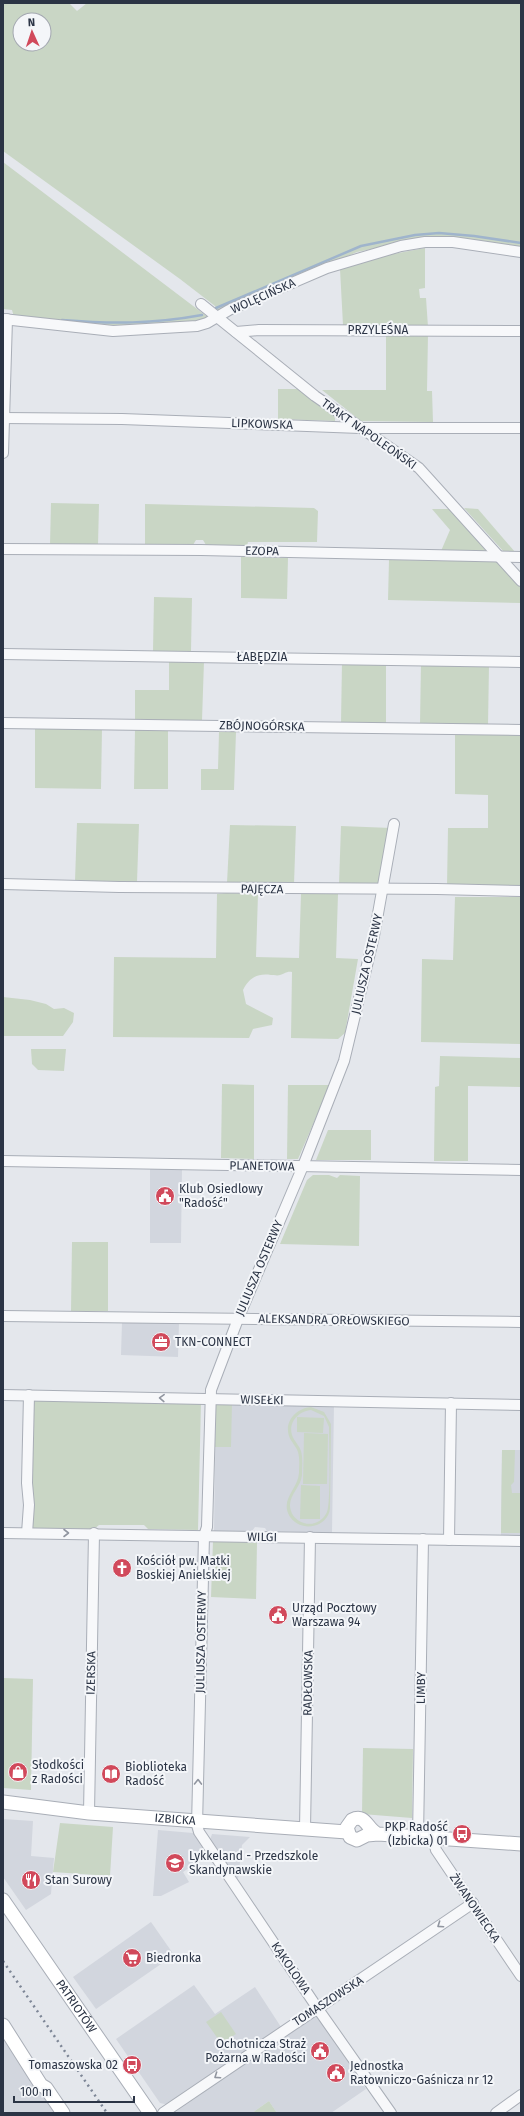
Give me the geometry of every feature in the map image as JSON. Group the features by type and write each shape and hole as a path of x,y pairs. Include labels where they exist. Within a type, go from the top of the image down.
{"street":[{"name":"WOLĘCIŃSKA","path":"5,319 113,331 197,326 217,318 229,310 327,268 401,246 429,242 453,242 521,252"},
{"name":"TRAKT NAPOLEOŃSKI","path":"201,304 315,396 420,468 521,581"},
{"path":"3,453 5,319"},
{"name":"PRZYLEŚNA","path":"236,332 259,330 521,331"},
{"name":"LIPKOWSKA","path":"4,418 122,419 360,428 521,428"},
{"name":"EZOPA","path":"3,549 209,550 521,557"},
{"name":"ŁABĘDZIA","path":"3,654 521,662"},
{"name":"ZBÓJNOGÓRSKA","path":"3,723 521,730"},
{"name":"JULIUSZA OSTERWY","path":"197,1821 204,1536 207,1527 210,1399 214,1378 303,1166 344,1061 384,890 394,824"},
{"name":"PAJĘCZA","path":"3,884 119,887 521,891"},
{"name":"PLANETOWA","path":"3,1161 521,1170"},
{"name":"ALEKSANDRA ORŁOWSKIEGO","path":"3,1316 521,1322"},
{"name":"WISEŁKI","path":"3,1394 521,1405"},
{"path":"27,1533 29,1505 27,1483 29,1395"},
{"path":"449,1540 451,1403"},
{"name":"WILGI","path":"3,1532 521,1541"},
{"name":"IZERSKA","path":"89,1813 94,1533"},
{"name":"RADŁOWSKA","path":"305,1829 310,1537"},
{"name":"LIMBY","path":"418,1837 423,1539"},
{"name":"IZBICKA","path":"3,1802 89,1813 347,1832"},
{"path":"371,1832 362,1819 355,1818 348,1824 347,1832 350,1837 357,1840 371,1832 418,1837 521,1844"},
{"name":"KĄKOLOWA","path":"197,1821 199,1832 318,2009 391,2113"},
{"name":"ŻWANOWIECKA","path":"433,1838 436,1850 473,1902 521,1976"},
{"name":"PATRIOTÓW","path":"3,1900 150,2113"},
{"name":"TOMASZOWSKA","path":"163,2113 308,2014 318,2009 473,1902"},
{"path":"3,2025 25,2058 40,2071 46,2081 46,2088 63,2113"},
{"path":"496,2113 521,2095"}],"shaded area":[{"path":"150,1168 182,1169 181,1243 150,1243"},
{"path":"122,1322 179,1323 178,1357 121,1355"},
{"path":"216,1402 334,1404 332,1533 267,1531 265,1528 255,1527 252,1531 214,1531"},
{"path":"502,1450 521,1450 521,1535 501,1535"},
{"path":"3,1819 33,1821 31,1856 54,1858 51,1894 26,1910 3,1877"},
{"name":"Lykkeland - Przedszkole Skandynawskie","path":"158,1830 193,1833 208,1855 183,1872 189,1882 161,1896 153,1896"},
{"path":"212,1834 250,1837 242,1845 238,1879 210,1840"},
{"path":"151,1922 174,1955 96,2009 73,1977"},
{"path":"194,1985 215,2014 255,1987 281,2027 169,2105 160,2103 116,2039"},
{"path":"313,2016 318,2017 366,2089 331,2113 277,2113 269,2101 252,2113 174,2113"},
{"path":"3,2037 55,2113 3,2113"}],"green space":[{"path":"3,3 69,3 77,11 87,3 521,3 521,249 397,244 357,252 219,313 215,306 3,151"},
{"path":"3,162 209,318 197,323 113,328 14,317 12,310 3,309"},
{"path":"425,248 425,288 419,289 420,298 426,298 428,327 343,325 340,269 361,260"},
{"path":"386,333 428,334 427,391 432,391 433,422 361,421 322,390 386,390"},
{"path":"278,389 300,389 333,415 335,421 278,419"},
{"path":"51,503 99,504 98,545 50,545"},
{"path":"145,504 314,508 318,511 317,542 248,542 247,546 206,545 203,540 196,540 193,545 145,544"},
{"path":"464,508 478,509 515,552 504,552"},
{"path":"432,509 450,509 489,552 441,551 450,530"},
{"path":"241,557 288,558 287,599 241,598"},
{"path":"389,560 497,561 521,586 521,603 388,600"},
{"path":"154,597 192,598 191,651 153,651"},
{"path":"169,661 204,661 202,720 135,720 135,690 169,690"},
{"path":"342,662 386,663 386,723 341,723"},
{"path":"421,663 489,665 488,725 420,724"},
{"path":"35,727 102,728 101,789 35,788"},
{"path":"135,729 168,729 168,789 134,789"},
{"path":"219,732 236,732 234,790 201,790 201,769 218,769"},
{"path":"455,733 521,734 521,887 447,886 448,828 488,828 488,795 455,794"},
{"path":"77,823 139,824 137,882 75,881"},
{"path":"230,825 296,826 294,884 227,883"},
{"path":"341,826 391,828 382,885 339,884"},
{"path":"217,894 258,894 256,957 299,958 301,894 338,894 336,958 358,959 345,1033 338,1039 291,1038 292,972 287,972 282,975 262,975 254,977 245,986 243,990 246,1004 273,1018 272,1025 253,1029 249,1038 113,1037 114,957 216,958"},
{"path":"455,897 521,897 521,1044 421,1042 422,959 453,960"},
{"path":"3,997 30,1000 46,1004 54,1009 64,1008 74,1013 73,1022 63,1036 3,1036"},
{"path":"31,1049 66,1049 64,1071 38,1070 32,1064"},
{"path":"440,1056 521,1058 521,1087 468,1086 468,1161 434,1161 435,1087 439,1086"},
{"path":"222,1084 254,1085 254,1159 221,1158"},
{"path":"288,1085 330,1085 298,1159 287,1159"},
{"path":"328,1130 371,1130 371,1160 316,1160"},
{"path":"313,1175 329,1175 337,1178 340,1175 360,1176 359,1246 280,1244 307,1180"},
{"path":"72,1242 108,1242 108,1311 71,1311"},
{"path":"34,1400 201,1402 198,1530 148,1529 144,1525 99,1525 94,1529 31,1528 34,1505 31,1492"},
{"path":"216,1402 232,1403 231,1447 215,1447"},
{"path":"311,1407 324,1412 331,1424 330,1508 324,1521 318,1525 311,1526 298,1524 292,1519 287,1508 287,1503 299,1473 298,1452 289,1436 288,1425 293,1416 306,1408","holes":["311,1410 324,1416 329,1427 328,1506 327,1512 323,1518 317,1522 307,1524 294,1517 290,1506 290,1501 302,1475 301,1451 292,1435 291,1430 293,1422 302,1412"]},
{"path":"297,1417 324,1418 323,1433 297,1432"},
{"path":"304,1433 328,1434 327,1484 303,1484"},
{"path":"502,1450 515,1450 514,1482 511,1485 512,1493 521,1493 521,1533 501,1533"},
{"path":"301,1485 320,1486 320,1519 300,1519"},
{"path":"213,1541 257,1542 256,1599 211,1597"},
{"path":"3,1678 33,1679 31,1790 3,1788"},
{"path":"363,1748 413,1749 412,1818 362,1814"},
{"path":"60,1823 113,1827 110,1876 53,1872"},
{"path":"221,2012 236,2034 221,2043 206,2022"},
{"path":"269,2101 277,2113 252,2113"}],"waterway":[{"path":"216,308 361,246 415,235 439,233 474,236 521,243"},
{"path":"62,320 149,322 202,315"}],"railway":[{"path":"3,1961 107,2113"}],"place":[{"name":"Klub Osiedlowy \"Radość\"","path":"165,1196"},
{"name":"TKN-CONNECT","path":"161,1342"},
{"name":"Kościół pw. Matki Boskiej Anielskiej","path":"122,1568"},
{"name":"Urząd Pocztowy Warszawa 94","path":"278,1615"},
{"name":"Słodkości z Radości","path":"18,1772"},
{"name":"Bioblioteka Radość","path":"111,1774"},
{"name":"PKP Radość (Izbicka) 01","path":"462,1834"},
{"name":"Lykkeland - Przedszkole Skandynawskie","path":"175,1863"},
{"name":"Stan Surowy","path":"31,1880"},
{"name":"Biedronka","path":"132,1958"},
{"name":"Ochotnicza Straż Pożarna w Radości","path":"320,2051"},
{"name":"Tomaszowska 02","path":"132,2065"},
{"name":"Jednostka Ratowniczo-Gaśnicza nr 12","path":"336,2073"}]}
